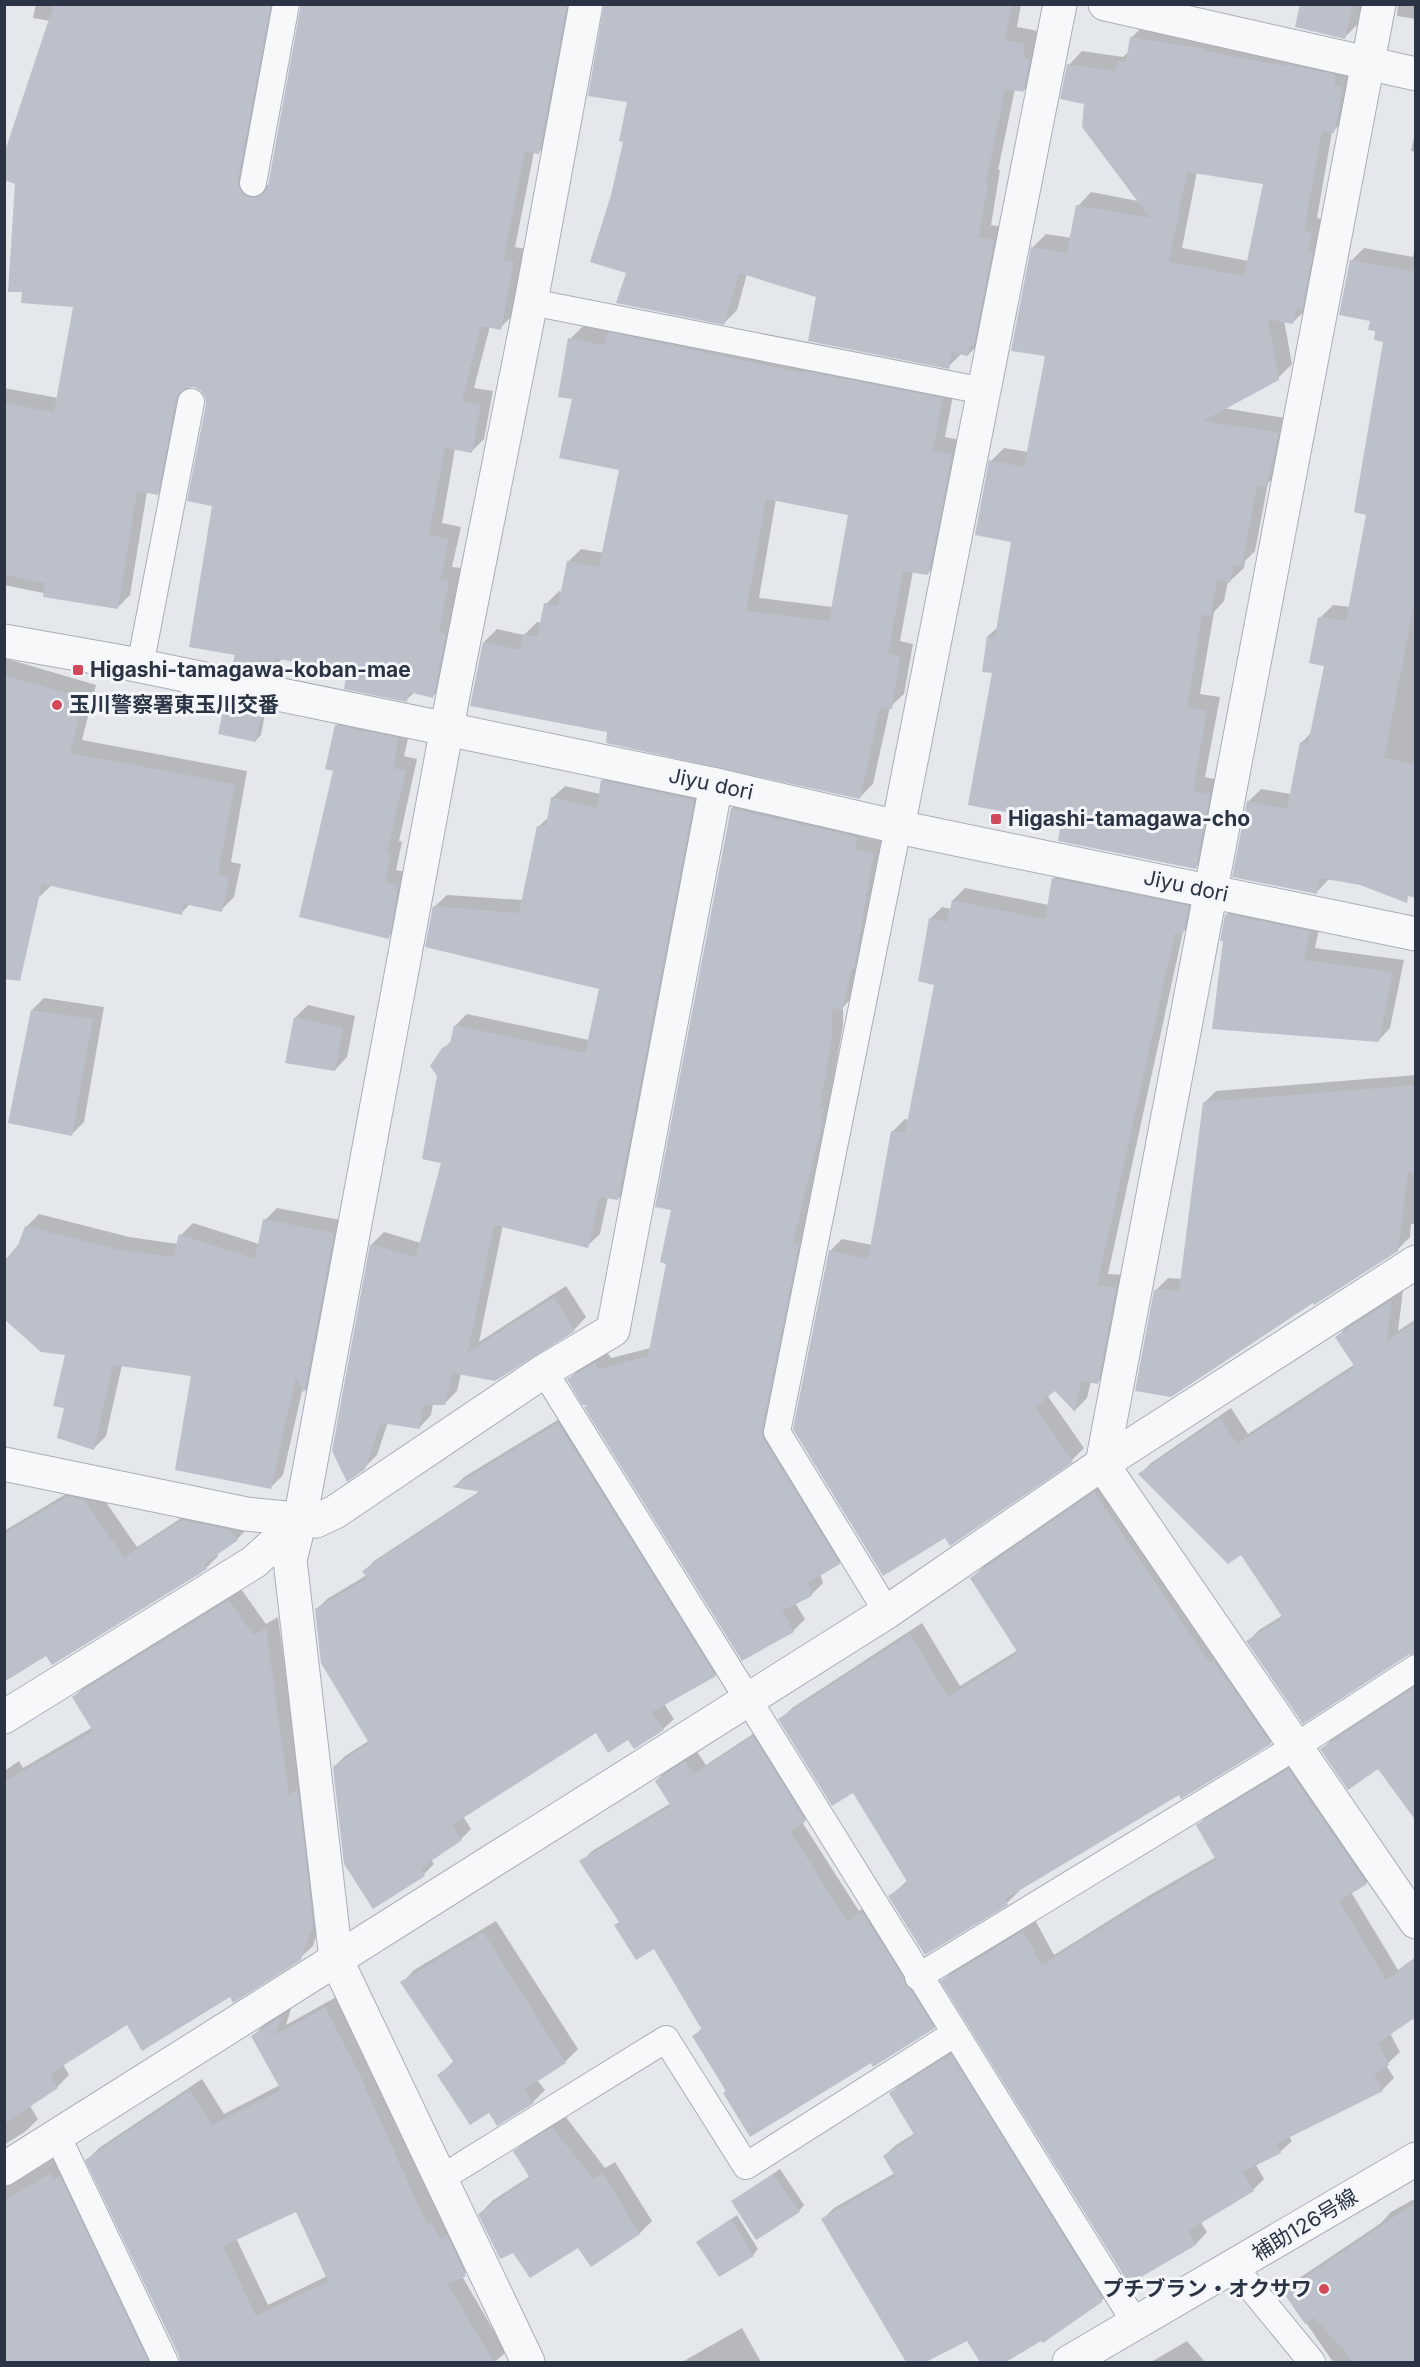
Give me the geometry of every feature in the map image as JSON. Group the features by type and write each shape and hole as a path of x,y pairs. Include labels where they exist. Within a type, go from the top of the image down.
{"street":[{"path":"528,2362 336,1959 290,1560 300,1520 447,729 531,302 586,4"},
{"path":"898,827 1060,4"},
{"path":"1105,4 1416,74"},
{"path":"1379,4 1102,1464 1416,1922"},
{"name":"Jiyu dori","path":"4,641 140,666 447,729 716,785 898,827 1416,934"},
{"path":"4,1464 246,1514 316,1521 334,1512 544,1371 613,1330 716,785"},
{"path":"4,2169 887,1612 1102,1464 1416,1262"},
{"path":"4,1717 254,1562 300,1520"},
{"name":"補助126号線","path":"1069,2362 1416,2159"}],"lane":[{"path":"253,183 286,4"},
{"path":"531,302 984,391"},
{"path":"140,666 191,402"},
{"path":"887,1612 777,1431 898,827"},
{"path":"544,1371 918,1977 1136,2324"},
{"path":"918,1977 1295,1747 1416,1668"},
{"path":"440,2179 666,2039 746,2166 954,2034"},
{"path":"57,2136 165,2362"},
{"path":"1234,2267 1312,2362"}],"building":[{"path":"54,4 271,4 238,180 243,194 251,198 264,193 268,186 301,4 567,4 539,154 525,152 503,260 514,262 501,330 481,326 462,401 481,404 472,453 445,448 429,535 449,539 440,580 449,581 439,632 446,634 433,698 409,692 407,702 344,689 347,673 275,658 270,673 232,666 235,655 189,647 212,506 187,501 206,404 201,391 194,387 186,388 179,393 176,399 158,495 137,491 118,609 43,597 45,583 4,575 4,403 54,412 73,307 21,303 22,292 8,292 15,184 4,180 4,154"},
{"path":"604,4 1012,4 1005,40 1025,44 1023,58 1030,59 1023,92 1005,89 986,183 988,183 979,238 994,240 974,345 970,345 968,356 952,353 949,369 808,341 816,297 739,273 724,325 616,303 626,273 590,262 611,195 623,142 619,141 627,102 588,96"},
{"path":"1300,4 1353,4 1345,39 1295,27"},
{"path":"1130,37 1206,49 1205,51 1286,66 1286,64 1336,75 1334,85 1343,87 1334,133 1322,131 1304,231 1312,233 1308,252 1313,253 1302,309 1297,308 1293,324 1268,319 1279,380 1203,421 1279,432 1266,488 1257,485 1242,566 1234,565 1230,583 1217,580 1211,616 1202,615 1187,707 1207,711 1193,791 1210,794 1196,869 1058,841 1061,822 968,805 992,673 982,672 987,636 995,637 1011,542 975,535 989,460 1024,467 1045,356 1011,351 1031,247 1067,253 1076,205 1150,218 1082,127 1084,104 1060,99 1067,64 1115,71 1117,61 1126,62","holes":["1187,172 1263,184 1244,276 1169,262"]},
{"path":"1350,260 1416,272 1416,594 1384,758 1416,764 1416,898 1408,896 1407,903 1360,885 1320,878 1317,894 1232,877 1247,801 1287,809 1300,742 1308,744 1324,666 1309,663 1318,617 1346,621 1366,515 1354,512 1383,342 1374,340 1375,331 1368,330 1370,321 1339,315"},
{"path":"608,332 803,373 803,371 943,398 933,450 952,454 938,528 928,575 903,571 888,654 900,657 892,709 880,707 860,799 606,743 607,732 470,706 483,642 520,650 523,634 537,637 544,603 558,606 567,561 599,567 619,470 559,458 572,399 558,397 568,338 604,345","holes":["766,499 848,515 829,621 746,611"]},
{"path":"4,675 84,698 70,753 235,784 218,874 229,877 222,912 184,904 182,915 42,884 20,981 4,979"},
{"path":"225,702 262,710 256,742 218,734"},
{"path":"335,725 399,738 393,768 406,771 387,853 391,854 385,882 398,886 389,939 299,917 333,771 325,769"},
{"path":"601,780 694,800 618,1200 600,1197 588,1248 494,1225 468,1352 554,1297 575,1331 495,1381 452,1373 445,1405 423,1405 420,1429 381,1423 365,1469 347,1482 332,1451 370,1244 416,1257 441,1163 422,1159 437,1076 430,1066 442,1048 450,1044 454,1025 585,1053 599,989 425,947 433,906 519,913 537,826 546,826 551,797 597,808"},
{"path":"731,808 857,837 856,849 874,853 854,969 852,968 842,1010 832,1008 832,1038 820,1107 824,1107 821,1121 823,1121 793,1243 799,1244 762,1429 764,1440 840,1564 808,1583 812,1596 782,1611 794,1632 742,1661 584,1407 588,1405 582,1405 567,1379 595,1363 599,1369 648,1356 666,1264 660,1262 671,1210 655,1207"},
{"path":"1052,878 1189,906 1183,934 1175,933 1097,1286 1116,1287 1098,1384 1082,1381 1075,1412 1055,1391 1035,1407 1073,1462 950,1546 945,1538 883,1576 793,1429 829,1250 868,1259 891,1131 905,1133 934,985 918,981 929,918 947,922 952,900 1045,919"},
{"path":"1225,914 1310,931 1304,960 1393,972 1379,1042 1212,1029 1223,941 1220,941"},
{"path":"31,1010 93,1019 72,1136 8,1123"},
{"path":"294,1017 343,1028 335,1071 285,1063"},
{"path":"1416,1085 1416,1173 1408,1172 1398,1251 1314,1305 1313,1303 1171,1397 1135,1391 1154,1290 1179,1291 1203,1102"},
{"path":"263,1219 334,1233 304,1393 296,1377 271,1489 175,1470 191,1376 113,1365 94,1450 57,1438 64,1408 53,1406 65,1355 41,1352 4,1319 4,1261 18,1245 25,1226 116,1249 173,1257 179,1234 255,1259"},
{"path":"1392,1300 1387,1340 1416,1322 1416,1653 1408,1655 1303,1724 1246,1641 1283,1618 1241,1555 1228,1564 1138,1474 1220,1418 1237,1444 1355,1367 1335,1337"},
{"path":"558,1423 716,1676 652,1712 664,1730 634,1749 628,1740 608,1753 596,1733 452,1825 462,1840 421,1868 425,1876 373,1909 344,1864 333,1767 369,1743 321,1663 315,1609 367,1578 362,1571 481,1492 452,1487"},
{"path":"1094,1492 1210,1663 1214,1661 1271,1744 1181,1799 1179,1795 1005,1899 1008,1905 925,1955 888,1896 908,1883 853,1793 832,1806 778,1719 910,1634 948,1697 1018,1653 970,1578"},
{"path":"68,1496 84,1500 124,1557 182,1520 230,1530 238,1540 204,1564 207,1569 52,1665 46,1656 4,1682 4,1534"},
{"path":"229,1600 253,1635 266,1628 289,1795 298,1789 313,1924 301,1960 233,2003 230,1997 142,2051 127,2025 50,2074 58,2088 4,2124 4,1782 93,1731 72,1697"},
{"path":"1416,1686 1416,1821 1378,1769 1348,1790 1320,1749"},
{"path":"753,1736 806,1821 790,1831 847,1921 862,1912 903,1977 905,1984 935,2028 873,2067 871,2063 750,2137 723,2093 726,2091 692,2036 702,2030 654,1949 636,1960 614,1925 619,1922 579,1861 671,1806 655,1781 685,1761 694,1774"},
{"path":"1288,1769 1367,1884 1339,1901 1386,1980 1416,1958 1416,2017 1378,2043 1389,2065 1374,2075 1383,2091 1276,2144 1281,2153 1242,2172 1254,2191 1188,2231 1196,2245 1129,2284 940,1981 1023,1931 1042,1965 1216,1860 1196,1825"},
{"path":"483,1932 566,2063 524,2090 534,2103 497,2126 489,2113 470,2125 437,2075 454,2063 400,1982"},
{"path":"325,2007 359,2073 427,2225 432,2223 440,2239 447,2235 466,2276 448,2284 494,2362 180,2362 85,2160 190,2090 212,2125 281,2090 251,2036 282,2016 275,2035","holes":["296,2212 328,2281 256,2316 223,2246"]},
{"path":"951,2054 1102,2298 1102,2302 1043,2343 1041,2341 1006,2362 980,2362 967,2341 926,2362 906,2362 821,2219 895,2176 883,2156 915,2136 889,2093"},
{"path":"552,2127 593,2179 603,2173 640,2234 591,2267 578,2248 530,2278 513,2253 500,2259 478,2214 530,2178 513,2151"},
{"path":"51,2173 55,2180 60,2176 149,2362 4,2362 4,2201"},
{"path":"773,2174 800,2212 756,2240 731,2201"},
{"path":"1416,2202 1416,2362 1354,2362 1314,2318 1305,2324 1283,2292"},
{"path":"731,2219 754,2256 719,2277 696,2242"}],"place":[{"name":"Higashi-tamagawa-koban-mae","path":"78,670"},
{"name":"玉川警察署東玉川交番","path":"57,705"},
{"name":"Higashi-tamagawa-cho","path":"996,819"},
{"name":"プチブラン・オクサワ","path":"1324,2289"}]}
